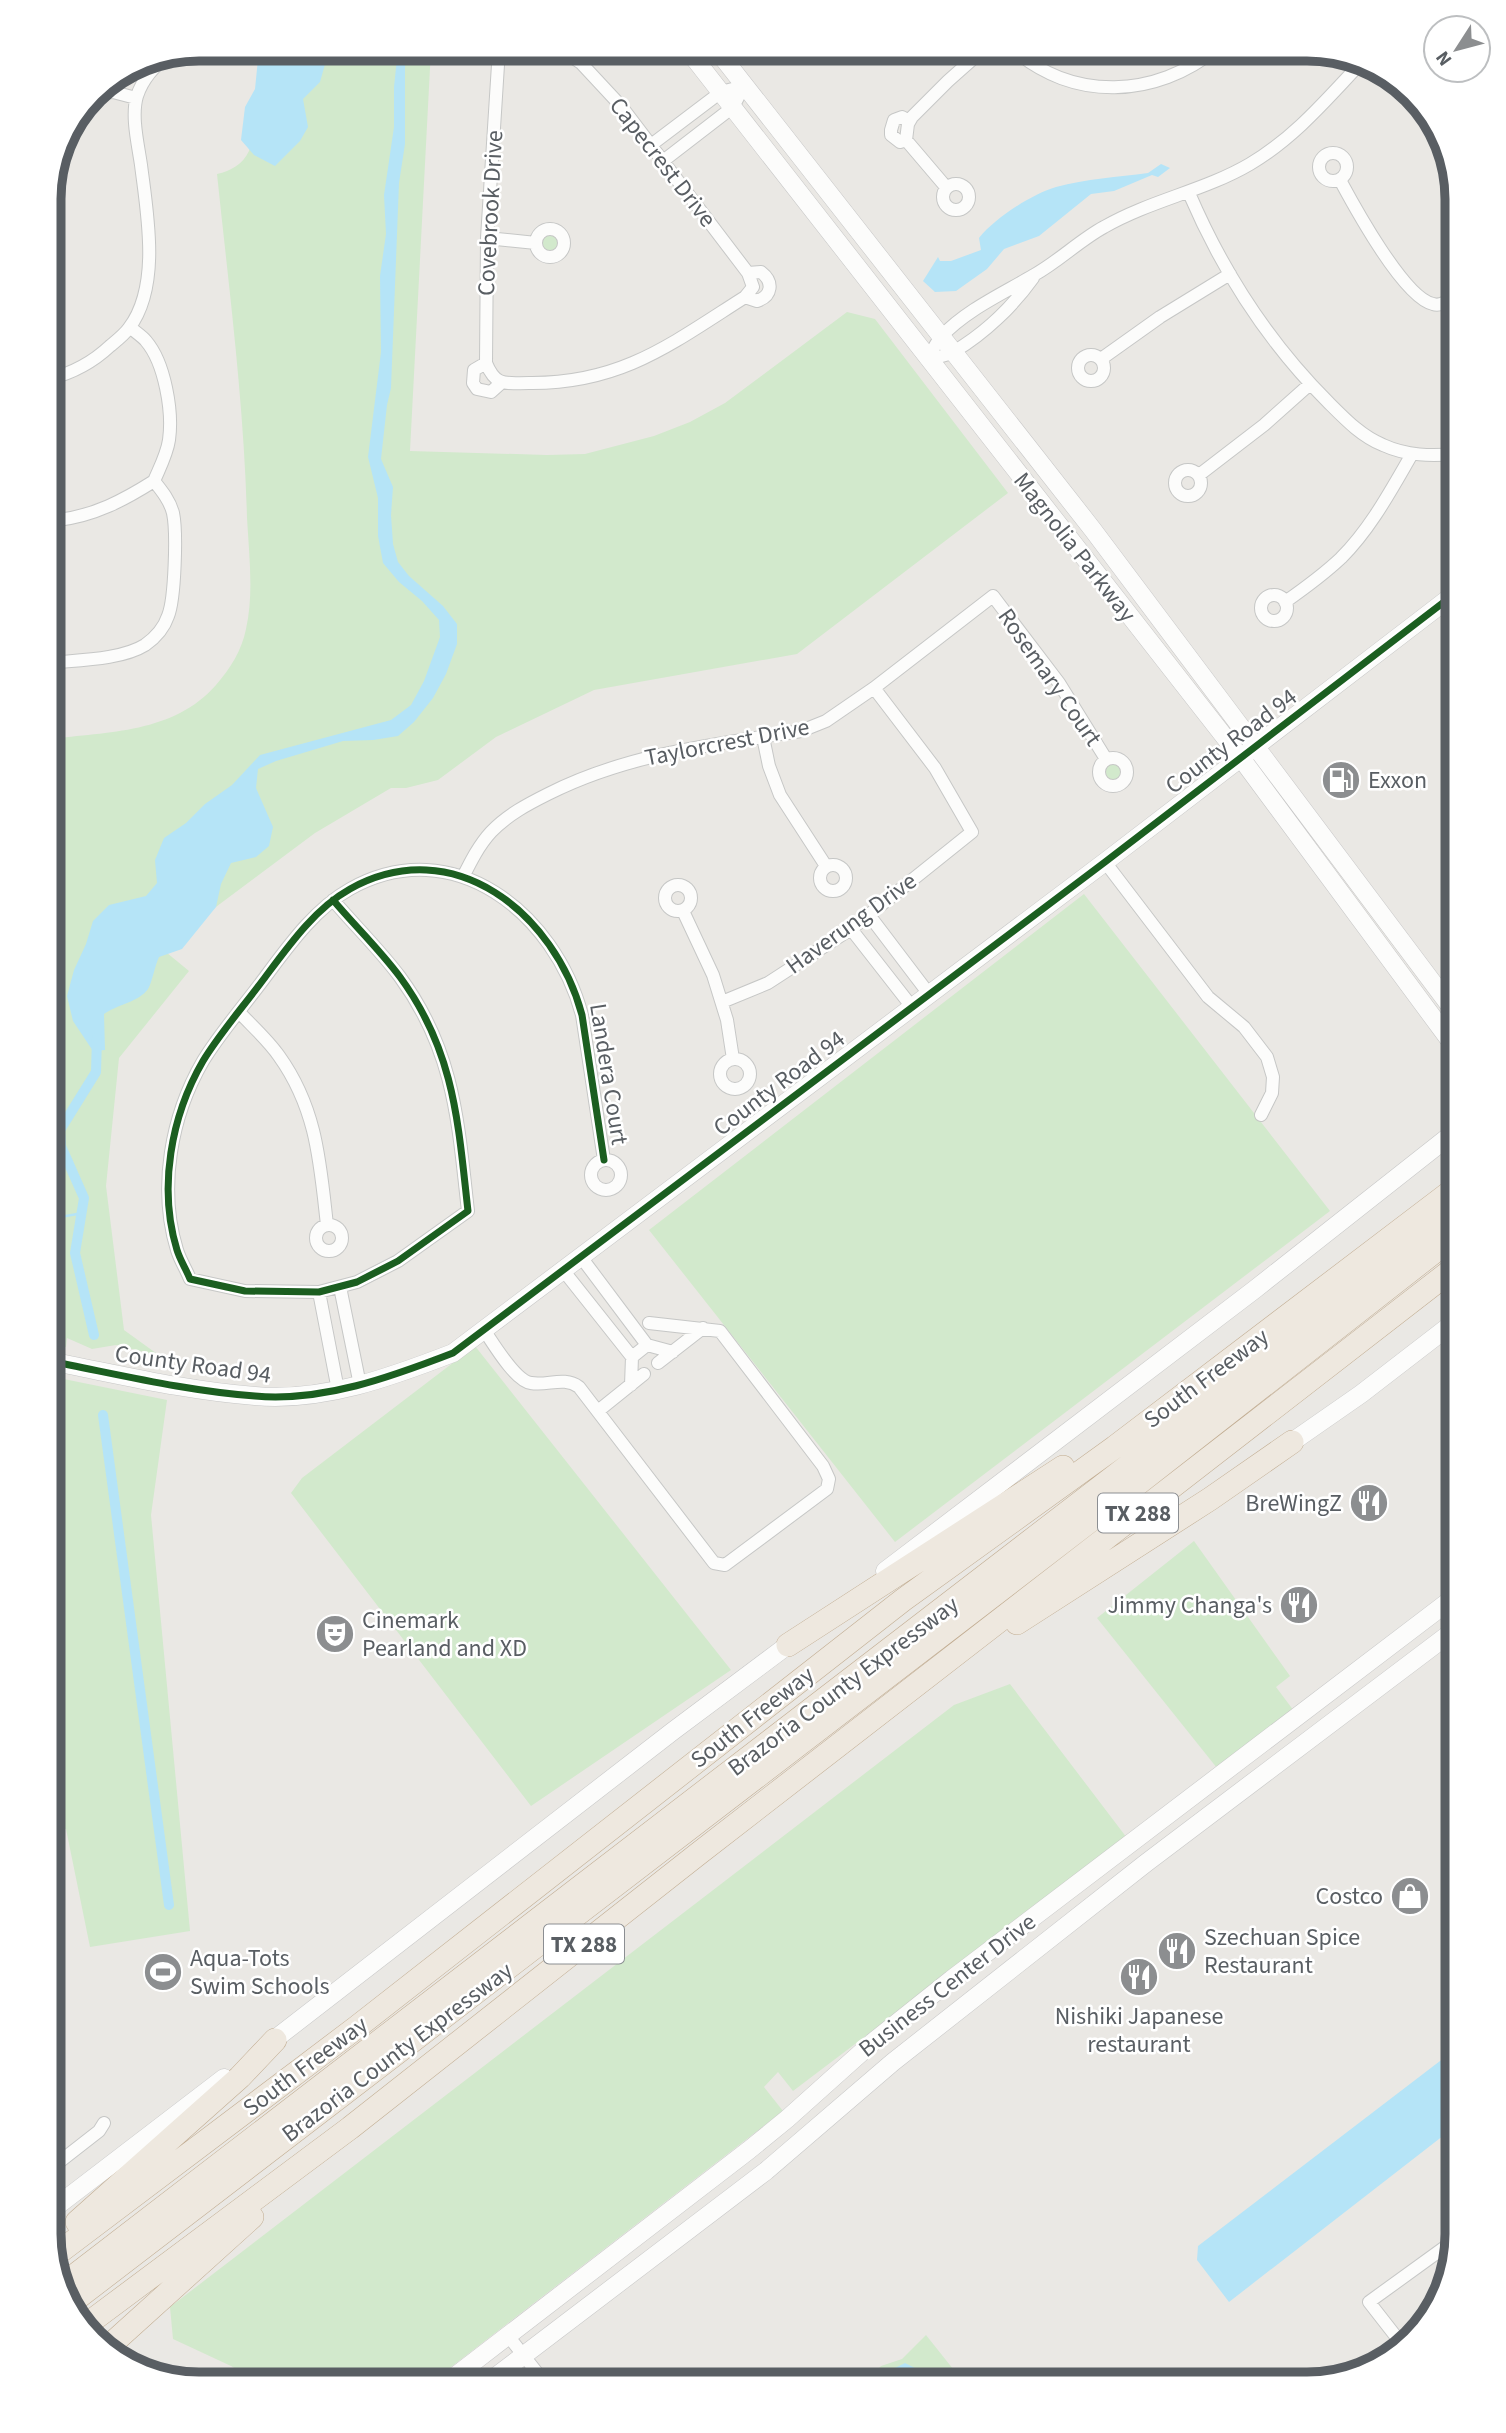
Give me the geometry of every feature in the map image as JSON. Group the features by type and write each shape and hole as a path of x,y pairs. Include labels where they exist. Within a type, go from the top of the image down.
{"highway":[{"name":"South Freeway","path":"63,2248 406,1989 893,1608 1115,1447 1445,1196"},
{"name":"Brazoria County Expressway","path":"70,2279 1445,1222"},
{"name":"Brazoria County Expressway","path":"78,2298 1094,1518 1445,1243"},
{"name":"TX 288","path":"92,2320 350,2128 819,1760 1445,1275"},
{"path":"819,1760 1032,1613 1210,1499 1292,1441"},
{"path":"788,1645 1066,1465 1115,1447"},
{"path":"67,2270 391,2012 406,1989"},
{"path":"62,2241 69,2229 240,2077 275,2039"},
{"path":"85,2310 213,2213 350,2128"},
{"path":"114,2342 350,2128"}],"main road":[{"name":"Magnolia Parkway","path":"697,61 1241,758 1445,1034"},
{"name":"Magnolia Parkway","path":"725,61 1105,547 1445,999"},
{"path":"1087,562 1105,547"},
{"name":"County Road 94","path":"61,1363 257,1396 338,1390 399,1374 453,1353 1105,862 1445,601"},
{"path":"1319,866 1359,904 1376,908"},
{"path":"61,2203 673,1731 1254,1290 1445,1139"},
{"path":"1398,1176 1445,1153"},
{"path":"1292,1441 1362,1394 1445,1329"},
{"name":"Business Center Drive","path":"463,2371 749,2150 873,2042 952,1979 1445,1604"},
{"name":"Business Center Drive","path":"502,2371 766,2171 893,2062 1146,1863 1445,1637"},
{"path":"1315,1704 1330,1723"},
{"path":"1136,1839 1146,1863"},
{"path":"952,1979 971,2001"},
{"path":"825,2085 843,2106"}],"street":[{"name":"Covebrook Drive","path":"496,379 486,363 487,239 498,61"},
{"name":"Capecrest Drive","path":"496,379 564,381 637,363 749,292 750,300 763,299 770,288 767,276 761,272 748,272 621,106 579,61"},
{"path":"946,187 906,140 896,140 891,130 894,120 902,117 909,121 970,62"},
{"path":"1031,62 1048,74 1071,82 1116,87 1140,86 1178,75 1197,62"},
{"path":"62,375 98,357 130,327 142,302 150,236 137,139 136,98 153,70"},
{"path":"928,359 941,337 994,296 1035,275 1103,227 1158,202 1221,180 1276,148 1321,107 1354,70"},
{"path":"651,145 721,92 744,86"},
{"path":"663,161 733,107 744,86"},
{"path":"113,92 136,98"},
{"path":"1340,180 1362,222 1382,252 1421,297 1431,304 1440,305 1445,302"},
{"path":"1189,193 1201,221 1250,306 1310,384 1355,429 1381,444 1412,454 1445,454"},
{"path":"487,239 536,243"},
{"path":"1101,359 1160,317 1230,274"},
{"path":"928,359 953,352 995,320 1019,298 1035,275"},
{"path":"62,520 75,518 121,501 154,481 164,459 169,438 163,372 146,342 130,327"},
{"path":"486,363 474,370 473,383 477,389 491,392 496,379"},
{"path":"1199,475 1254,433 1310,384"},
{"path":"1285,602 1322,575 1359,538 1412,454"},
{"path":"62,661 135,650 146,644 163,627 172,603 175,527 168,500 154,481"},
{"name":"Taylorcrest Drive","path":"463,877 490,834 527,804 588,775 651,756 817,726 874,688 993,596"},
{"name":"Rosemary Court","path":"993,596 1059,683 1106,759"},
{"name":"Haverung Drive","path":"722,1002 768,982 851,929 972,832 934,768 874,688"},
{"path":"763,737 769,766 780,795 826,866"},
{"path":"1105,862 1208,997 1244,1027 1267,1057 1273,1077 1272,1093 1261,1115"},
{"name":"Landera Court","path":"319,1292 245,1291 190,1279 177,1251 169,1205 169,1180 175,1131 194,1077 205,1058 287,950 320,912 333,900 366,881 402,872 442,872 463,877 491,890 528,918 557,953 568,973 582,1015 604,1160"},
{"path":"333,900 399,976 428,1023 439,1047 454,1094 468,1211 398,1261 357,1282 319,1292 338,1390"},
{"path":"683,911 706,957 722,1002 733,1059"},
{"path":"869,915 929,994"},
{"path":"851,929 912,1007"},
{"path":"239,1012 277,1054 303,1097 317,1143 327,1225"},
{"path":"581,1257 648,1345 673,1352"},
{"path":"564,1270 632,1357 631,1385"},
{"path":"340,1287 360,1385"},
{"path":"484,1330 520,1378 529,1384 571,1381 579,1387 713,1563 725,1565 827,1489 829,1479 720,1331 649,1323"},
{"path":"659,1363 703,1328"},
{"path":"632,1357 648,1345"},
{"path":"598,1411 645,1374"},
{"path":"61,2161 99,2131 104,2123"},
{"path":"1397,2338 1370,2302 1444,2248"},
{"path":"509,2336 537,2371"}],"green space":[{"path":"271,61 430,61 410,451 585,454 654,436 690,422 725,403 847,312 875,319 1008,493 797,654 594,690 496,737 438,780 406,788 391,788 315,833 161,948 189,971 119,1058 106,1186 124,1330 160,1356 116,1345 92,1349 67,1338 66,1347 61,1346 62,738 139,727 180,713 199,701 216,685 235,659 242,644 248,616 250,560 243,432 217,174 236,166 249,151"},
{"path":"549,228 558,232 562,241 558,250 549,254 540,250 536,241 540,232"},
{"path":"1114,760 1123,764 1127,773 1123,782 1114,786 1105,782 1101,773 1105,764"},
{"path":"1084,894 1330,1211 895,1542 649,1230"},
{"path":"475,1346 731,1670 531,1806 291,1493 302,1478"},
{"path":"61,1379 167,1400 151,1515 190,1931 90,1947 66,1829 61,1828"},
{"path":"1194,1541 1290,1676 1276,1687 1294,1711 1217,1768 1097,1618"},
{"path":"1010,1684 1127,1838 793,2091 778,2072 764,2087 783,2111 446,2371 239,2371 173,2339 170,2307 954,1705"},
{"path":"926,2335 955,2372 875,2372 881,2366 902,2359"}],"water":[{"path":"258,61 326,61 320,82 303,99 308,127 300,141 275,166 254,155 241,140 245,107 255,89"},
{"path":"397,61 406,61 405,144 399,183 391,388 381,459 393,487 391,515 393,544 398,562 409,576 443,606 457,624 457,644 446,674 433,698 414,722 398,736 343,741 258,769 256,788 273,827 269,846 256,857 231,863 221,884 216,907 182,949 159,957 144,993 104,1014 105,1050 93,1051 73,1021 67,996 93,921 109,905 146,896 157,883 155,860 164,838 232,785 260,755 391,720 411,705 424,681 440,637 439,620 383,563 378,536 378,498 368,457 381,352 380,276 386,234 384,195 394,127"},
{"path":"1161,164 1170,168 1158,177 1152,175 1114,191 1091,194 1039,236 1004,249 987,269 956,291 935,292 923,281 938,257 940,261 951,261 981,250 979,238 986,230 1036,195 1067,184 1148,173"},
{"path":"1445,2057 1445,2134 1229,2302 1197,2260 1198,2246"},
{"path":"905,2363 917,2372 888,2372"}],"waterway":[{"path":"62,1128 96,1072 97,1038"},
{"path":"62,1147 84,1198 75,1253 94,1335"},
{"path":"61,1217 83,1213"},
{"path":"103,1415 169,1905"}],"cycle path":[{"path":"61,1364 203,1390 280,1397 356,1386 453,1353 1105,862 1445,601"},
{"path":"333,900 341,910 384,957 400,977 432,1033 443,1061 457,1118 468,1211 398,1261 357,1282 319,1292 245,1291 190,1279 178,1254 171,1226 168,1177 176,1129 192,1082 224,1030 313,918 325,907 337,897 350,889 389,874 426,870 462,877 495,892 524,915 549,945 569,978 582,1015 604,1160"}],"place":[{"name":"Exxon","path":"1341,780"},
{"name":"BreWingZ","path":"1369,1503"},
{"name":"Jimmy Changa's","path":"1299,1605"},
{"name":"Cinemark Pearland and XD","path":"335,1634"},
{"name":"Costco","path":"1410,1896"},
{"name":"Szechuan Spice Restaurant","path":"1177,1951"},
{"name":"Aqua-Tots Swim Schools","path":"163,1972"},
{"name":"Nishiki Japanese restaurant","path":"1139,1977"}]}
